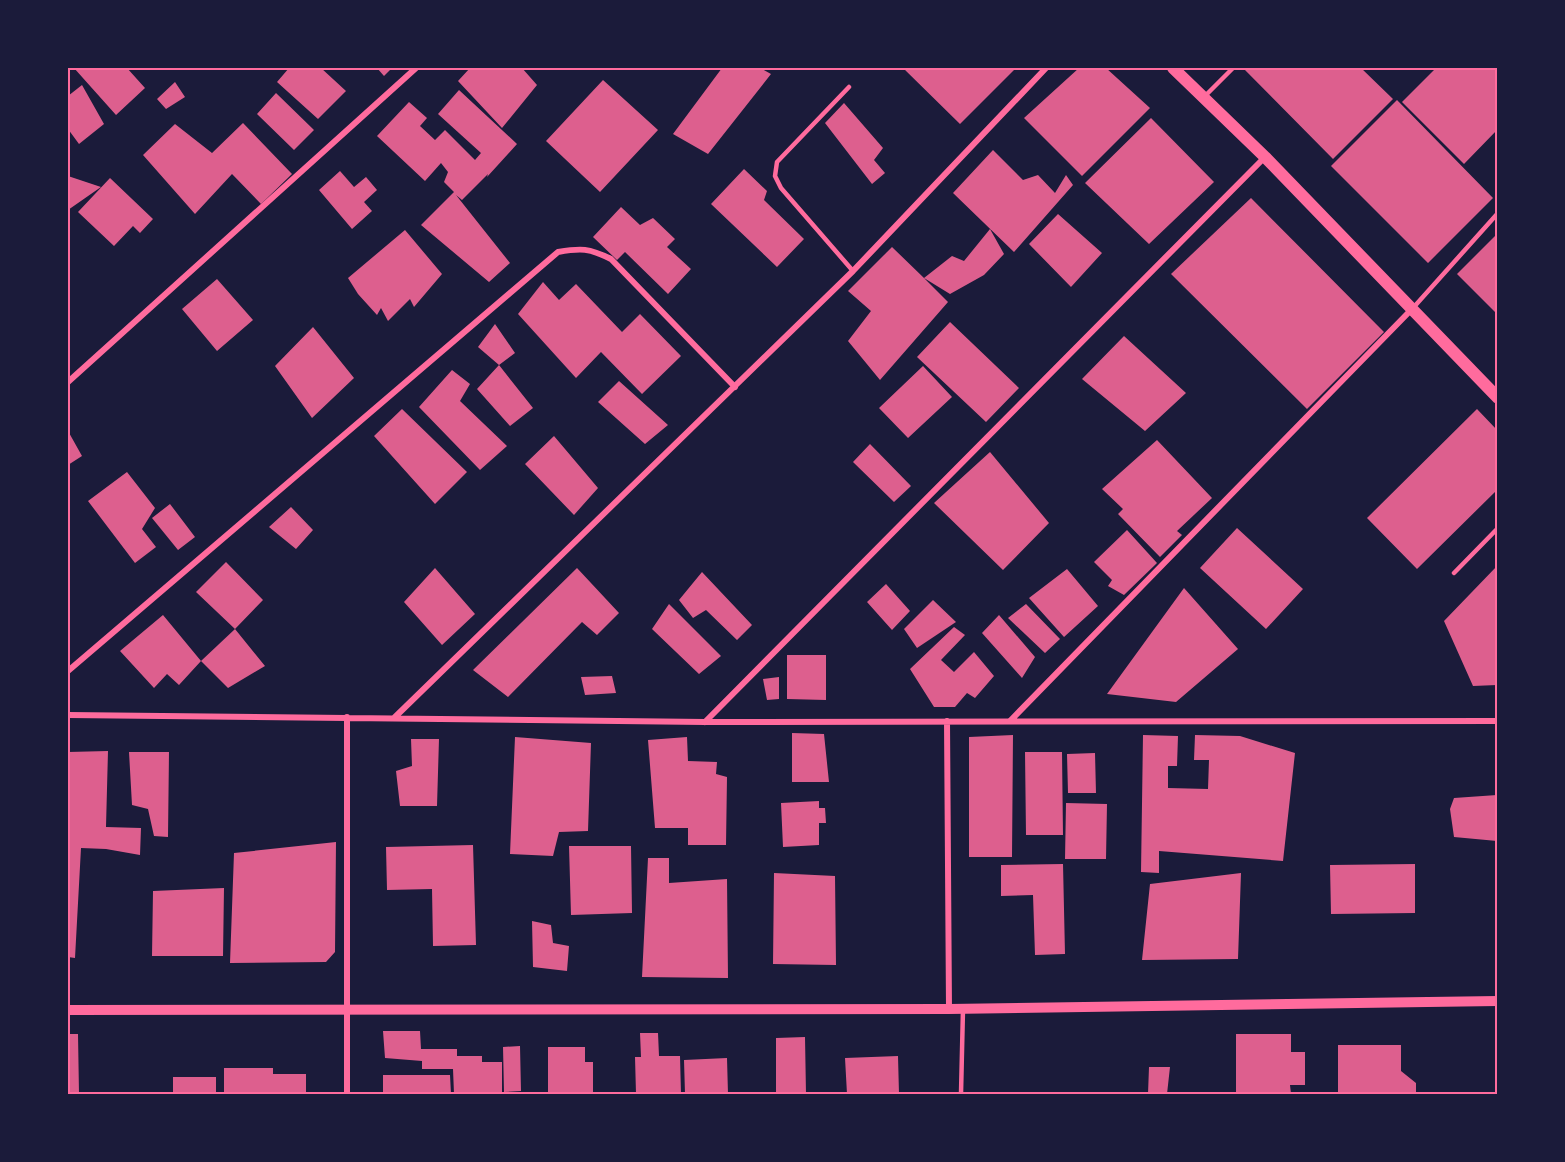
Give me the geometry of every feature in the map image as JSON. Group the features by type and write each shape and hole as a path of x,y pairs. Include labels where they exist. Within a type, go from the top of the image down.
{"main road":[{"path":"1173,68 1265,157 1497,398"}],"street":[{"path":"68,382 416,68"},
{"path":"394,718 854,270 1046,68"},
{"path":"705,722 1265,157"},
{"path":"68,671 558,252 578,248 593,250 610,259 735,387"},
{"path":"1011,720 1411,310"},
{"path":"68,715 705,722 1497,721"},
{"path":"347,717 347,1095"},
{"path":"947,720 949,1009"},
{"path":"68,1010 963,1009 1497,1001"}],"lane":[{"path":"1204,98 1233,68"},
{"path":"849,87 777,162 775,176 781,188 854,270"},
{"path":"1411,310 1497,213"},
{"path":"1454,573 1497,528"},
{"path":"961,1095 963,1009"}],"building":[{"path":"74,68 127,68 145,88 116,115"},
{"path":"289,68 321,68 346,91 318,119 277,82"},
{"path":"377,68 392,68 384,76"},
{"path":"470,68 522,68 537,85 502,128 458,81"},
{"path":"722,68 760,68 771,74 708,154 673,134"},
{"path":"903,68 1016,68 960,124"},
{"path":"1079,68 1106,68 1150,108 1082,176 1024,118"},
{"path":"1243,68 1361,68 1393,99 1333,159"},
{"path":"1436,68 1497,68 1497,130 1464,164 1402,102"},
{"path":"603,80 658,130 600,192 546,141"},
{"path":"175,82 185,97 166,109 157,99"},
{"path":"82,85 104,124 79,144 68,129 68,96"},
{"path":"459,90 517,144 462,200 456,195 510,263 489,282 421,225 454,192 444,182 448,172 441,163 425,181 377,136 409,102 427,118 420,126 435,140 445,130 475,160 481,153 438,114"},
{"path":"276,93 314,130 294,150 257,114"},
{"path":"1397,100 1493,198 1428,263 1331,166"},
{"path":"844,103 883,148 874,160 885,173 872,184 825,123"},
{"path":"1151,118 1214,182 1149,244 1085,183"},
{"path":"243,123 292,174 261,204 232,174 195,214 143,155 175,124 212,153"},
{"path":"993,150 1023,180 1038,175 1055,193 1066,175 1073,185 1014,252 953,193"},
{"path":"744,169 767,191 764,200 804,239 777,267 711,204"},
{"path":"340,171 354,187 366,177 377,190 364,202 372,211 352,229 319,190"},
{"path":"68,176 101,187 68,210"},
{"path":"110,178 153,219 140,233 133,226 114,246 78,212"},
{"path":"1251,198 1384,332 1307,409 1171,274"},
{"path":"621,207 640,225 653,218 675,239 667,247 691,269 668,294 625,252 617,260 593,237"},
{"path":"1058,214 1102,253 1071,287 1029,244"},
{"path":"990,229 1004,254 984,275 950,294 924,278 952,256 964,261"},
{"path":"405,230 442,274 414,307 410,299 388,321 381,308 377,315 358,294 348,278"},
{"path":"1497,234 1497,314 1457,274"},
{"path":"892,247 948,302 880,380 848,341 871,311 848,291"},
{"path":"217,279 253,320 217,351 182,309"},
{"path":"543,282 559,300 576,284 622,332 640,314 681,356 642,394 601,352 576,378 518,314"},
{"path":"950,322 1019,388 986,422 917,357"},
{"path":"495,324 515,353 499,365 478,347"},
{"path":"313,327 354,378 312,418 275,366"},
{"path":"1124,336 1186,393 1145,431 1082,379"},
{"path":"499,365 533,408 510,426 477,389"},
{"path":"923,366 952,397 908,438 879,408"},
{"path":"452,370 470,384 460,401 507,446 480,470 419,407"},
{"path":"619,381 668,425 645,444 598,402"},
{"path":"402,409 467,472 435,504 374,436"},
{"path":"1477,409 1497,430 1497,490 1417,569 1367,518"},
{"path":"68,431 82,456 68,465"},
{"path":"554,436 598,488 574,515 525,464"},
{"path":"1157,440 1212,498 1177,531 1182,535 1160,557 1118,514 1123,509 1102,489"},
{"path":"870,444 911,486 894,502 853,462"},
{"path":"990,452 1049,523 1003,570 934,503"},
{"path":"127,472 155,508 142,529 156,547 135,563 88,501"},
{"path":"170,504 195,537 178,550 152,518"},
{"path":"291,507 313,530 296,549 269,527"},
{"path":"1237,528 1303,589 1266,629 1200,568"},
{"path":"1127,530 1157,563 1124,595 1108,586 1112,580 1094,562"},
{"path":"226,562 263,600 235,629 196,592"},
{"path":"1497,566 1497,685 1473,686 1444,621"},
{"path":"435,568 475,614 442,645 404,602"},
{"path":"577,568 619,613 597,635 582,622 508,697 473,670"},
{"path":"1067,569 1098,606 1064,637 1029,598"},
{"path":"702,572 752,625 737,640 706,610 693,618 679,600"},
{"path":"886,584 910,611 892,630 867,602"},
{"path":"1184,588 1238,649 1176,702 1107,694"},
{"path":"933,600 956,622 917,648 904,629"},
{"path":"669,604 721,656 699,674 652,629"},
{"path":"1026,604 1060,639 1045,653 1008,618"},
{"path":"163,615 201,661 179,685 167,674 154,688 120,651"},
{"path":"999,615 1035,657 1022,678 982,633"},
{"path":"954,627 965,635 941,660 954,672 974,652 994,676 975,698 967,693 955,707 934,707 910,669"},
{"path":"235,629 265,666 228,688 201,661"},
{"path":"787,655 826,655 826,700 787,699"},
{"path":"612,676 616,693 585,695 581,677"},
{"path":"779,677 779,699 767,700 763,679"},
{"path":"792,733 824,734 829,782 792,782"},
{"path":"1013,735 1012,857 969,857 969,737"},
{"path":"1143,735 1178,736 1177,766 1168,766 1168,788 1208,789 1209,760 1194,760 1195,735 1240,736 1295,753 1283,861 1159,851 1159,873 1141,872"},
{"path":"515,737 591,743 588,831 559,832 553,856 510,854"},
{"path":"687,737 688,761 717,762 716,774 727,777 726,845 688,845 688,828 655,828 648,740"},
{"path":"411,739 439,739 437,806 400,806 396,771 412,766"},
{"path":"108,751 106,827 141,828 140,855 106,849 81,848 75,958 68,957 68,752"},
{"path":"129,752 169,752 168,837 154,836 148,809 132,805"},
{"path":"1025,752 1062,752 1063,835 1026,835"},
{"path":"1095,753 1096,793 1068,793 1067,754"},
{"path":"1497,795 1497,841 1454,837 1450,809 1454,798"},
{"path":"819,801 819,808 825,808 826,823 819,823 819,845 783,847 781,803"},
{"path":"1066,803 1107,804 1106,859 1065,859"},
{"path":"336,842 335,952 326,962 230,963 234,853"},
{"path":"473,845 476,945 433,946 432,889 387,890 386,847"},
{"path":"569,846 631,846 632,913 571,915"},
{"path":"648,858 669,858 669,883 727,879 728,978 642,977"},
{"path":"1063,864 1065,954 1035,955 1033,895 1001,896 1001,865"},
{"path":"1415,864 1415,913 1331,914 1330,865"},
{"path":"774,873 835,876 836,965 773,964"},
{"path":"1241,873 1238,959 1142,960 1150,884"},
{"path":"224,888 223,956 152,956 153,891"},
{"path":"532,921 551,925 553,943 569,946 567,971 533,967"},
{"path":"383,1031 420,1031 421,1049 457,1049 457,1056 482,1056 482,1062 502,1062 502,1094 454,1094 453,1069 422,1069 422,1061 385,1058"},
{"path":"640,1033 658,1033 659,1056 680,1056 681,1094 636,1094 635,1057 641,1057"},
{"path":"68,1034 78,1034 79,1094 68,1094"},
{"path":"1236,1034 1291,1034 1291,1052 1305,1052 1305,1085 1290,1085 1291,1094 1236,1094"},
{"path":"805,1037 806,1094 776,1094 776,1038"},
{"path":"1338,1045 1401,1045 1401,1071 1416,1083 1416,1094 1338,1094"},
{"path":"520,1046 521,1091 504,1092 503,1047"},
{"path":"548,1047 585,1047 585,1062 593,1062 593,1094 548,1094"},
{"path":"898,1056 899,1094 847,1094 845,1058"},
{"path":"727,1058 728,1094 685,1094 684,1060"},
{"path":"1149,1067 1170,1067 1167,1094 1148,1094"},
{"path":"224,1068 273,1068 273,1074 306,1074 306,1094 224,1094"},
{"path":"383,1075 450,1075 451,1094 383,1094"},
{"path":"173,1077 216,1077 216,1094 173,1094"}]}
